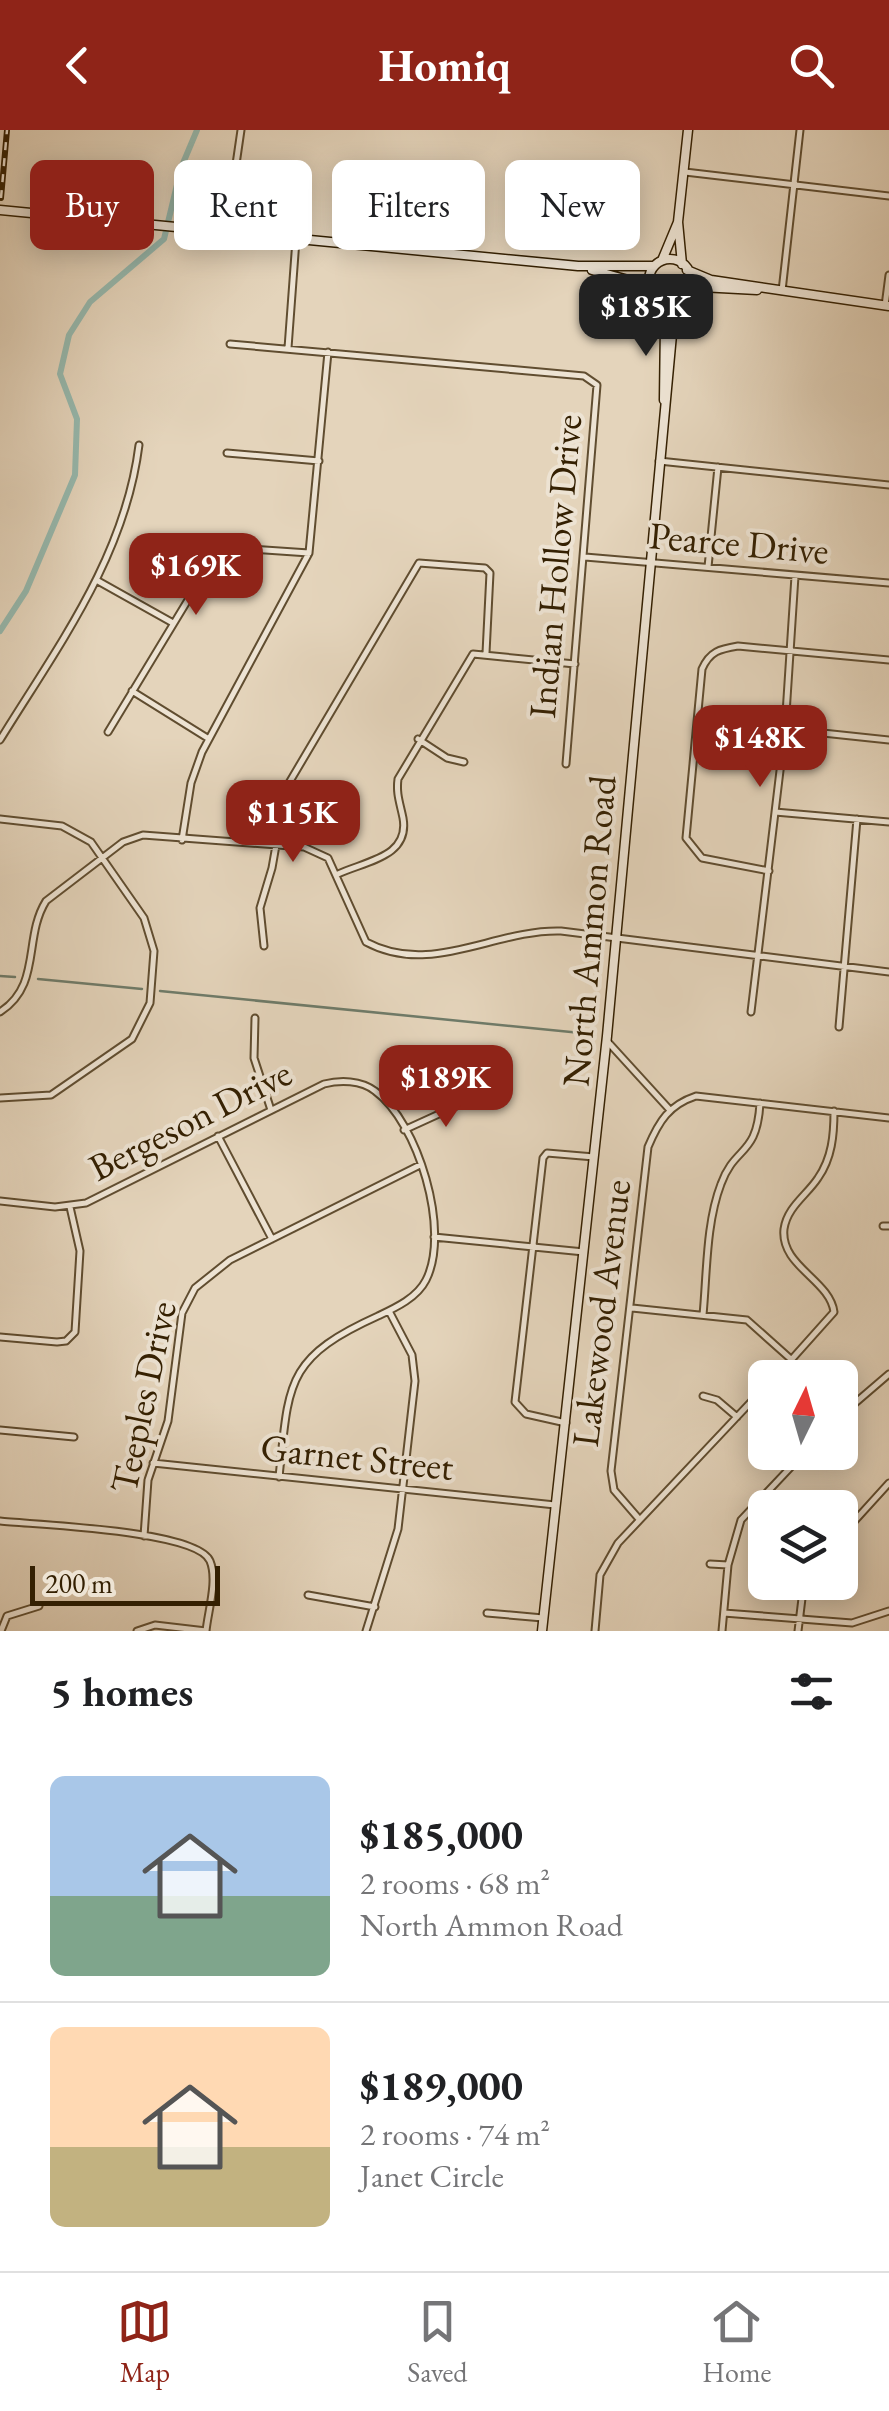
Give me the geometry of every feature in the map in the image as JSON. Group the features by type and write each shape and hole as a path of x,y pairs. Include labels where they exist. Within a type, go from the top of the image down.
{"main road":[{"path":"684,295 690,280 678,222 688,130"},
{"path":"0,210 174,228"},
{"path":"652,290 657,264 678,222"},
{"path":"312,241 578,266 685,266 697,277 887,306"},
{"path":"578,266 652,290 669,300 701,287 776,290"},
{"name":"North Ammon Road","path":"652,290 664,310 664,414"},
{"name":"North Ammon Road","path":"542,1631 607,1041 674,312 684,295"}],"street":[{"path":"237,160 241,130"},
{"path":"776,290 800,130"},
{"path":"685,172 889,196"},
{"path":"288,348 295,250"},
{"path":"887,306 889,275"},
{"name":"Indian Hollow Drive","path":"230,344 592,380 598,394 566,764"},
{"path":"182,840 191,783 210,739 309,554 328,352"},
{"path":"0,740 98,581 129,501 139,446"},
{"path":"227,453 320,462"},
{"path":"660,460 889,484"},
{"path":"708,567 718,466"},
{"path":"108,732 220,548 309,554"},
{"name":"Pearce Drive","path":"585,557 889,583"},
{"path":"264,946 260,908 286,788 419,563 485,568 490,573 486,653"},
{"path":"751,1012 785,730 796,576"},
{"path":"98,581 173,623"},
{"path":"769,870 702,858 686,838 700,688 707,658 719,649 889,660"},
{"path":"338,874 398,848 404,838 396,796 398,779 418,739 473,654 575,664"},
{"path":"132,692 210,739"},
{"path":"785,730 889,740"},
{"path":"418,739 447,758 464,762"},
{"path":"776,812 889,822"},
{"path":"0,819 77,831 102,857 152,932 146,1018 116,1054 51,1096 0,1098"},
{"path":"839,1027 857,819"},
{"path":"0,1012 16,1000 28,978 37,915 46,901 123,842 143,835 275,848 304,847 328,858 366,942 383,951 439,955 530,930 617,936 889,972"},
{"path":"255,1018 254,1058 270,1110"},
{"path":"607,1041 669,1109 696,1096 889,1118"},
{"name":"Bergeson Drive","path":"0,1202 86,1204 324,1084 363,1084 386,1101 433,1193 434,1237 425,1283 389,1311 324,1344 298,1371 287,1402 280,1477"},
{"path":"404,1130 474,1098"},
{"path":"702,1314 716,1199 724,1177 757,1134 760,1103"},
{"name":"Lakewood Avenue","path":"639,1519 619,1498 611,1471 648,1147 669,1109"},
{"path":"632,1308 702,1314 756,1324 792,1359 834,1312 832,1300 791,1255 784,1230 789,1213 828,1162 834,1111"},
{"path":"218,1136 272,1239"},
{"path":"566,1423 526,1414 515,1402 543,1158 547,1152 594,1157"},
{"name":"Teeples Drive","path":"144,1536 153,1462 168,1421 186,1302 230,1260 420,1165"},
{"path":"0,1337 57,1342 66,1341 75,1332 80,1250 70,1206"},
{"path":"434,1237 584,1252"},
{"path":"366,1631 398,1529 415,1369 389,1311"},
{"path":"858,1400 889,1374"},
{"path":"703,1396 717,1400 737,1417"},
{"path":"595,1631 600,1575 618,1543 748,1406"},
{"path":"0,1430 74,1437"},
{"name":"Garnet Street","path":"153,1462 555,1505"},
{"path":"722,1631 728,1565 740,1520 788,1470"},
{"path":"858,1518 889,1484"},
{"path":"0,1521 144,1536 200,1549 211,1568 206,1631 156,1626 137,1631"},
{"path":"710,1564 728,1565"},
{"path":"308,1594 376,1607"},
{"path":"798,1631 802,1600"},
{"path":"0,1631 7,1616 39,1606"},
{"path":"724,1614 852,1623 889,1611"},
{"path":"487,1614 544,1618"}],"waterway":[{"path":"0,631 26,591 75,475 77,419 60,374 69,335 90,302 164,239 181,168 197,130"},
{"path":"0,976 15,977"},
{"path":"38,979 142,989"},
{"path":"160,991 591,1034"}],"railway":[{"path":"1,198 7,130"}]}
